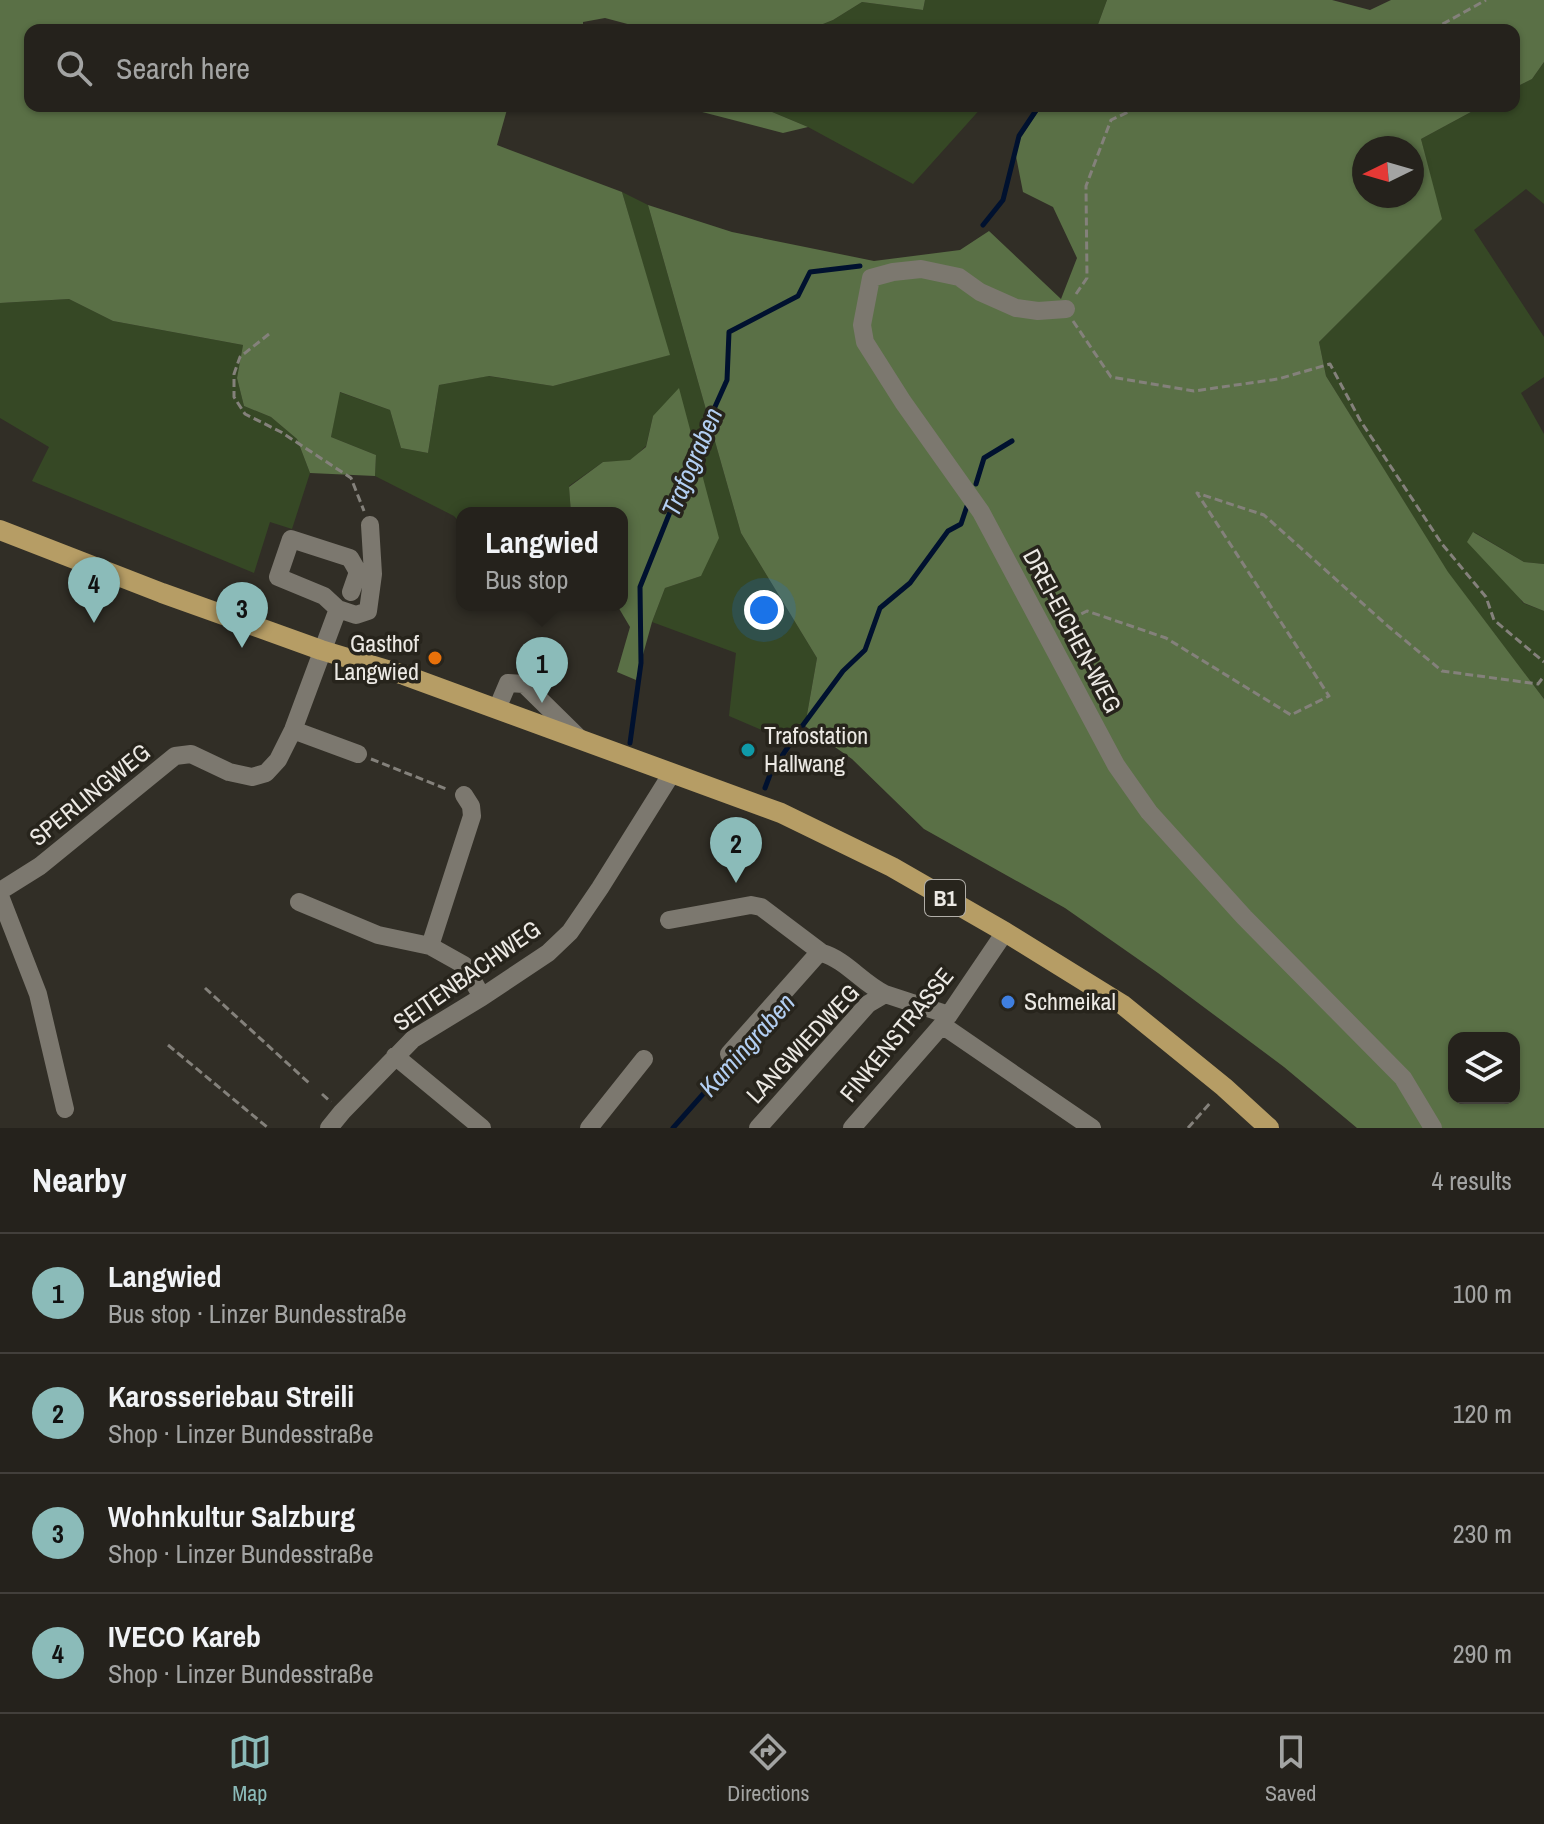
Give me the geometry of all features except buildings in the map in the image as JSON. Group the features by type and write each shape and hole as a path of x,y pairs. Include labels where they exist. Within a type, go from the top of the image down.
{"main road":[{"name":"B1","path":"0,530 162,593 321,650 404,675 781,813 878,860 1005,932 1123,1005 1269,1128"}],"street":[{"name":"DREI-EICHEN-WEG","path":"1066,309 1038,311 1016,308 980,292 959,277 921,269 871,278 862,325 865,342 981,512 1116,765 1149,812 1244,917 1403,1078 1433,1128"},
{"path":"351,592 358,572 350,558 291,539 278,577 324,596 338,609 356,615 368,611 373,574 370,525"},
{"name":"SPERLINGWEG","path":"0,893 40,866 175,756 191,754 229,772 252,777 266,773 278,760 293,730 338,609"},
{"path":"497,709 508,683 524,684 580,739"},
{"path":"293,730 358,754"},
{"name":"SEITENBACHWEG","path":"329,1128 413,1039 548,953 570,932 672,773"},
{"path":"430,946 472,816 471,806 464,795"},
{"path":"0,893 38,994 65,1109"},
{"path":"299,902 378,935 430,946 464,965 482,997"},
{"path":"669,920 751,905 761,907 822,953"},
{"name":"FINKENSTRASSE","path":"852,1128 946,1020 1005,932"},
{"name":"LANGWIEDWEG","path":"729,1054 822,953 834,957 871,987 946,1020 1092,1128"},
{"name":"LANGWIEDWEG","path":"758,1128 868,1004 885,994"},
{"path":"395,1056 482,1128"},
{"path":"589,1128 644,1059"}],"path":[{"path":"1443,24 1486,0"},
{"path":"1128,112 1111,120 1086,186 1087,278 1066,309 1111,377 1194,391 1278,379 1330,364 1360,420 1442,544 1486,597 1494,620 1544,662"},
{"path":"269,334 240,357 234,374 234,397 245,414 281,432 351,478 370,525"},
{"path":"1045,632 1087,611 1166,638 1291,715 1329,696 1197,493 1264,515 1442,671 1538,684 1544,676"},
{"path":"358,754 464,795"},
{"path":"205,988 309,1083"},
{"path":"168,1045 267,1127"},
{"path":"1188,1128 1211,1102"}],"green space":[{"path":"0,0 925,0 923,10 862,2 823,24 628,24 605,18 583,24 24,24 24,112 506,112 497,145 622,192 670,355 553,386 489,376 439,385 428,453 401,448 390,410 340,392 331,437 376,455 375,476 310,473 297,439 271,417 244,406 237,378 243,345 113,321 69,299 0,303"},
{"path":"925,0 1107,0 1098,24 823,24 862,2 923,10"},
{"path":"1107,0 1332,0 1370,10 1391,0 1544,0 1544,62 1532,79 1520,85 1520,24 1098,24"},
{"path":"1544,62 1544,204 1526,189 1474,230 1544,337 1544,377 1521,393 1544,434 1544,564 1524,562 1474,532 1523,603 1544,611 1544,699 1448,573 1326,376 1319,342 1441,219 1424,151 1424,137 1471,112 1520,112 1520,85 1532,79"},
{"path":"702,112 772,112 808,127 783,133"},
{"path":"772,112 978,112 913,184 808,127"},
{"path":"1038,112 1471,112 1424,137 1352,136 1352,208 1424,208 1424,150 1442,219 1319,342 1326,376 1448,572 1544,699 1544,1128 1357,1128 1284,1067 1065,908 924,829 852,759 805,726 817,658 741,533 648,205 732,232 874,261 960,250 989,231 1061,299 1077,258 1053,207 1023,192 1014,146"},
{"path":"622,192 648,205 741,533 817,658 805,726 792,743 729,716 736,653 652,622 665,588 701,576 653,416 646,446 630,461 603,462 569,486 571,507 456,507 456,518 375,476 376,455 331,437 339,392 390,410 401,448 428,453 439,385 488,376 553,386 669,355"},
{"path":"69,299 113,321 243,345 237,378 244,406 271,417 297,439 310,473 292,529 270,522 254,573 32,481 49,447 0,418 0,303"},
{"path":"679,388 719,538 701,576 665,588 636,680 617,672 630,627 621,611 628,611 628,507 571,507 569,487 603,462 630,460 646,447 653,416"},
{"path":"1473,532 1524,562 1544,564 1544,611 1524,603 1467,542"}],"waterway":[{"name":"Trafograben","path":"983,225 1003,200 1019,136 1035,112"},
{"name":"Trafograben","path":"630,743 641,663 640,587 727,380 729,332 798,296 810,272 860,266"},
{"path":"976,484 984,458 1012,441"},
{"name":"Kamingraben","path":"765,788 771,772 803,725 843,671 865,650 880,608 910,583 948,531 961,524 967,506"},
{"name":"Kamingraben","path":"673,1128 735,1058"}],"place":[{"name":"IVECO Kareb","path":"94,623"},
{"name":"Wohnkultur Salzburg","path":"242,648"},
{"name":"Gasthof Langwied","path":"435,658"},
{"name":"Langwied","path":"542,703"},
{"name":"Trafostation Hallwang","path":"748,750"},
{"name":"Karosseriebau Streili","path":"736,883"},
{"name":"Schmeikal","path":"1008,1002"}]}
